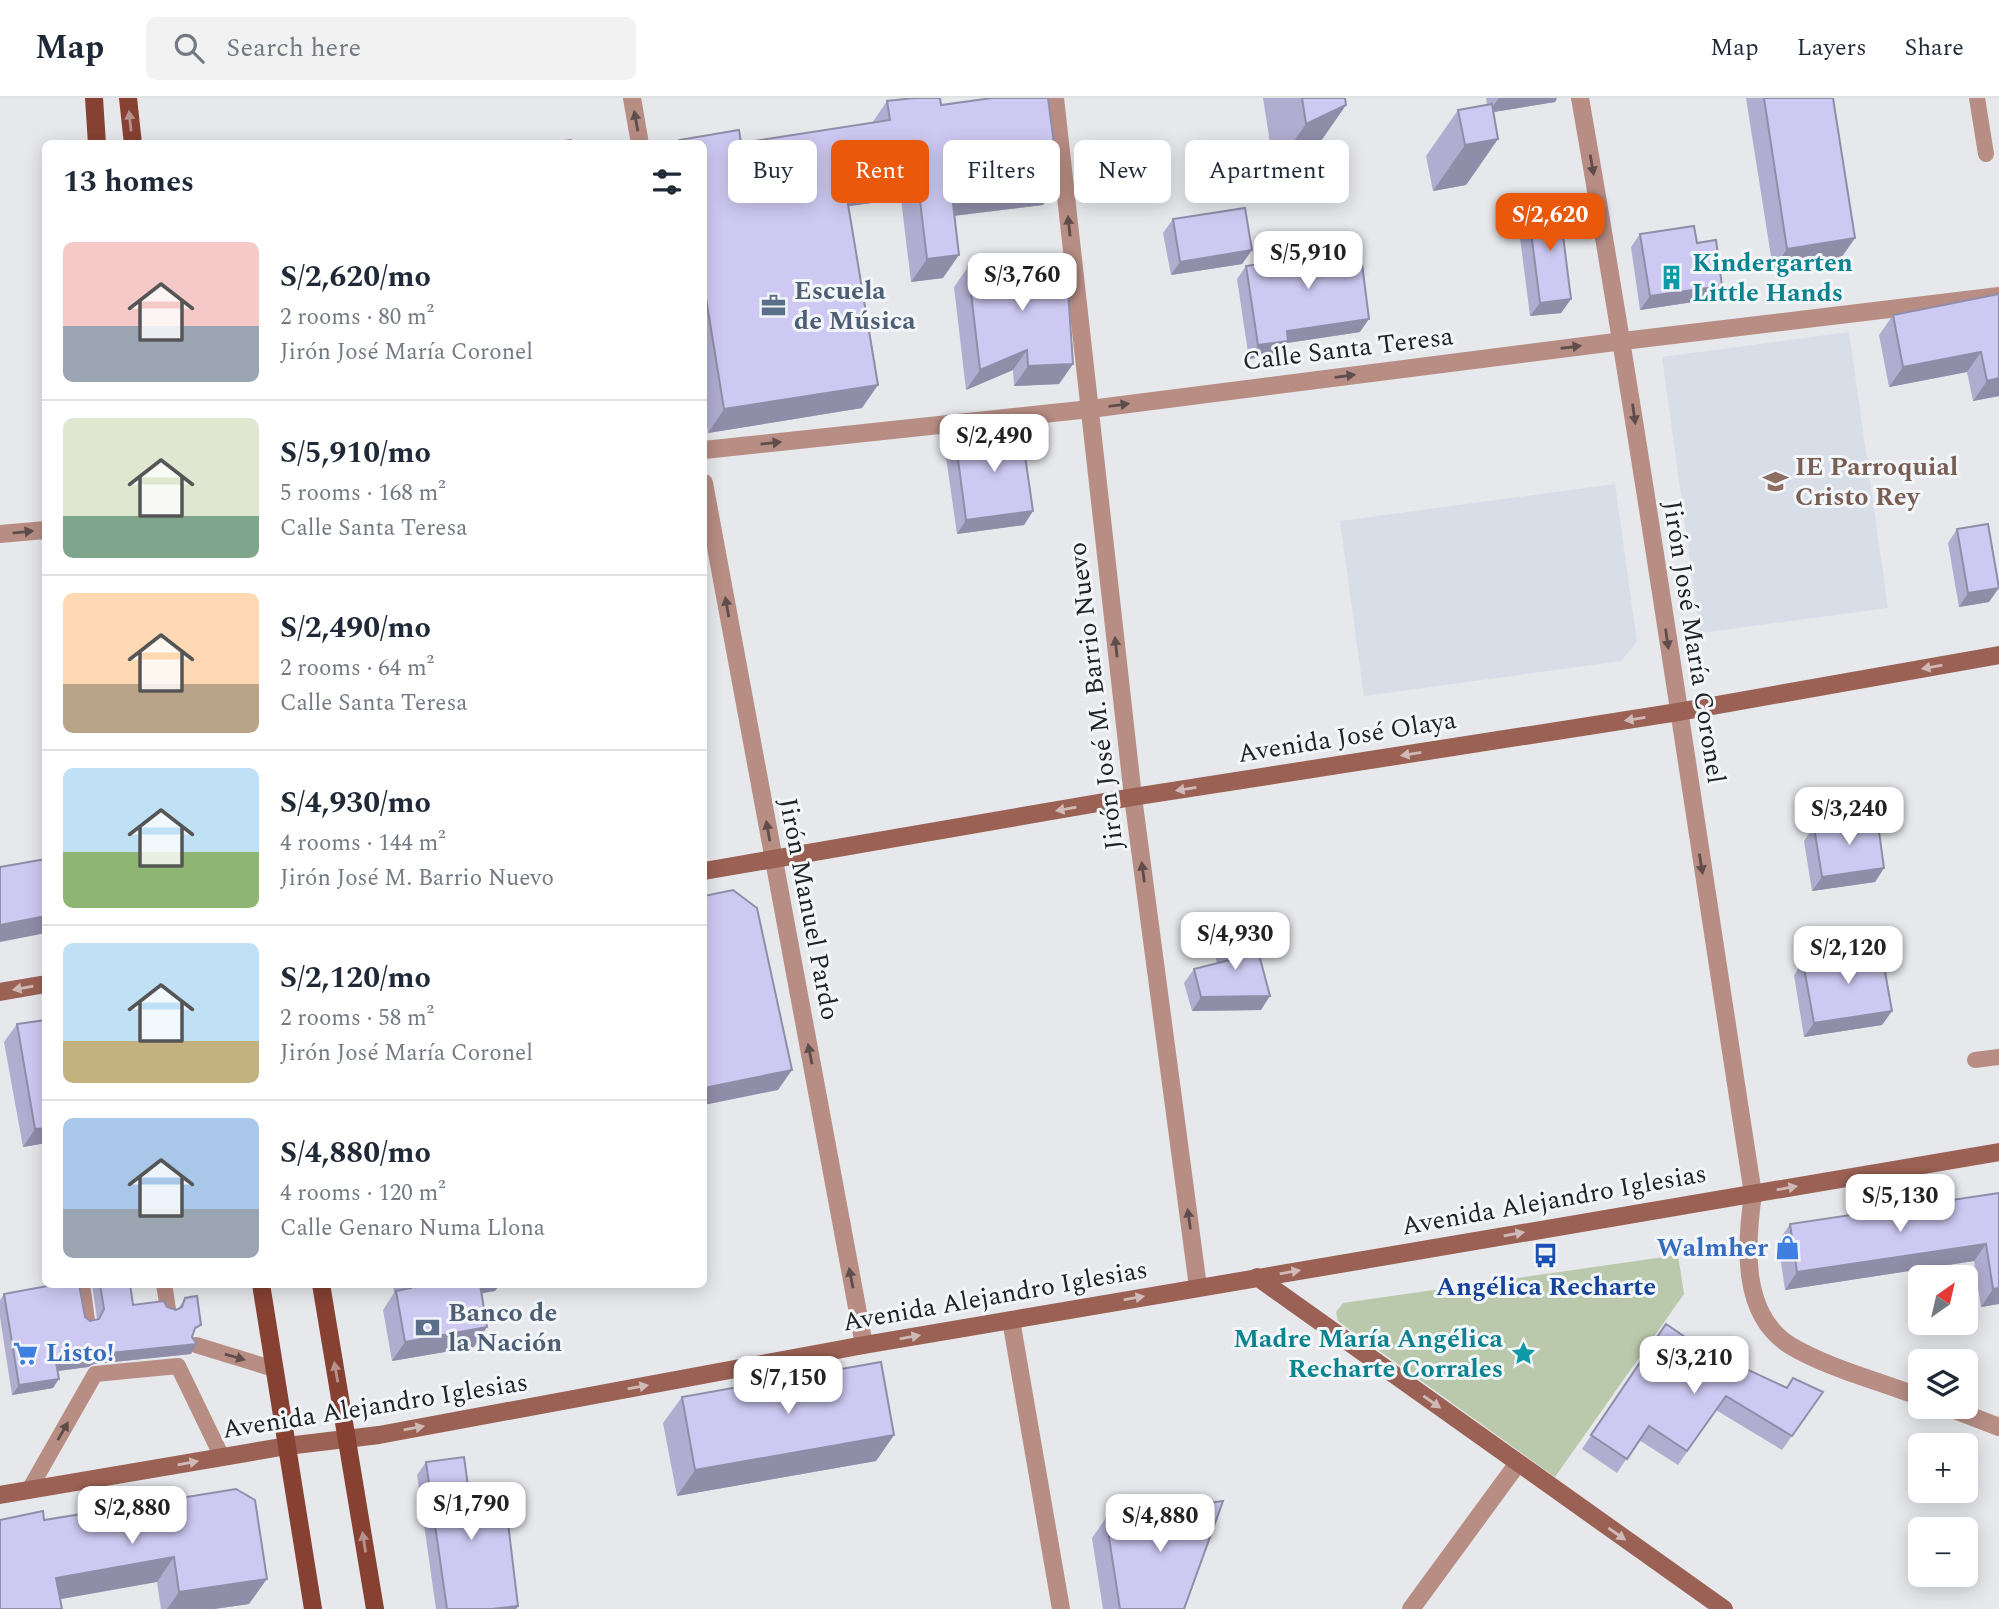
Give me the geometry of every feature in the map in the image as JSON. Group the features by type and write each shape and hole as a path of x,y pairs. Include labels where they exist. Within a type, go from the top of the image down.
{"main road":[{"path":"94,98 97,140"},
{"path":"128,98 133,140"},
{"path":"262,1288 313,1609"},
{"path":"322,1288 375,1609"}],"street":[{"path":"632,98 639,140"},
{"name":"Jirón José M. Barrio Nuevo","path":"1055,98 1133,797 1198,1287"},
{"name":"Jirón José María Coronel","path":"1580,98 1623,341 1753,1194 1748,1232 1748,1261 1752,1287 1769,1326 1789,1345 1820,1360 1908,1393"},
{"name":"Calle Santa Teresa","path":"707,450 1090,409 1999,296"},
{"name":"Jirón Manuel Pardo","path":"707,498 864,1345"},
{"path":"0,534 42,530"},
{"name":"Avenida José Olaya","path":"707,870 1133,797 1678,712 1999,654"},
{"path":"0,992 42,985"},
{"name":"Avenida Alejandro Iglesias","path":"0,1495 286,1446 347,1440 864,1345 1999,1152"},
{"path":"1256,1277 1724,1609"},
{"path":"1011,1320 1061,1609"},
{"path":"1978,1419 1999,1427"},
{"path":"1411,1609 1518,1463"}],"lane":[{"path":"1977,98 1986,154"},
{"path":"1975,1060 1999,1057"},
{"path":"83,1288 87,1320"},
{"path":"165,1288 168,1309"},
{"path":"196,1345 274,1369"},
{"path":"29,1490 94,1370 177,1360 222,1457"}],"shaded area":[{"name":"IE Parroquial Cristo Rey","path":"1849,332 1888,608 1700,633 1662,357"},
{"path":"1615,484 1637,642 1621,661 1364,696 1340,521"}],"green space":[{"path":"1678,1255 1684,1294 1555,1477 1338,1321 1336,1312 1343,1303"}],"building":[{"name":"Escuela de Música","path":"940,98 941,105 992,98 1048,98 1054,140 943,140 943,203 953,203 959,255 927,259 920,203 929,203 929,140 831,140 831,203 848,203 878,385 724,409 707,304 707,140 679,140 739,130 741,140 728,140 728,203 817,203 817,140 760,140 890,120 887,101"},
{"path":"1302,98 1345,98 1346,105 1306,124"},
{"path":"1764,98 1833,98 1855,238 1787,249"},
{"path":"1492,104 1498,139 1465,145 1458,110"},
{"path":"1559,204 1571,299 1540,303 1528,208"},
{"path":"1245,208 1252,250 1180,262 1173,219"},
{"name":"Kindergarten Little Hands","path":"1694,226 1697,243 1716,240 1722,286 1650,296 1640,234"},
{"path":"1359,240 1369,319 1287,331 1288,341 1258,345 1246,266 1312,256 1311,245"},
{"path":"1066,261 1073,364 1028,366 1027,350 980,370 968,267"},
{"path":"1999,294 1999,378 1987,381 1981,352 1903,367 1893,315"},
{"path":"1021,428 1033,511 966,520 955,437"},
{"path":"1988,524 1999,588 1968,593 1957,529"},
{"path":"1877,817 1884,868 1822,877 1814,827"},
{"path":"42,860 42,917 0,925 0,867"},
{"path":"733,890 757,908 792,1070 707,1087 707,895"},
{"path":"1253,932 1270,996 1201,997 1194,969 1230,960 1224,940"},
{"path":"1881,949 1892,1011 1814,1023 1803,962"},
{"path":"42,1021 42,1128 35,1129 17,1024"},
{"path":"1999,1193 1999,1288 1993,1289 1986,1244 1797,1272 1790,1224"},
{"path":"42,1287 80,1288 85,1317 90,1321 99,1319 104,1309 101,1288 131,1288 133,1305 164,1301 167,1307 176,1310 182,1307 185,1298 197,1296 201,1325 195,1328 192,1337 197,1344 101,1354 94,1358 56,1362 59,1379 19,1385 4,1294"},
{"path":"411,1288 481,1288 487,1327 405,1342 396,1291"},
{"path":"1666,1324 1701,1348 1787,1388 1793,1378 1823,1392 1792,1436 1726,1396 1687,1451 1649,1426 1627,1459 1591,1435"},
{"path":"881,1362 894,1435 695,1470 682,1397"},
{"path":"464,1457 470,1501 505,1498 518,1606 447,1609 426,1462"},
{"path":"236,1489 255,1500 267,1579 179,1592 174,1557 56,1578 62,1609 0,1609 0,1520 43,1511 44,1520"},
{"path":"1223,1501 1184,1609 1120,1609 1106,1518"}],"place":[{"name":"Kindergarten Little Hands","path":"1672,278"},
{"name":"Escuela de Música","path":"774,306"},
{"name":"IE Parroquial Cristo Rey","path":"1775,482"},
{"name":"Walmher","path":"1788,1248"},
{"name":"Angélica Recharte","path":"1546,1255"},
{"name":"Banco de la Nación","path":"428,1328"},
{"name":"Listo!","path":"26,1353"},
{"name":"Madre María Angélica Recharte Corrales","path":"1523,1354"}]}
